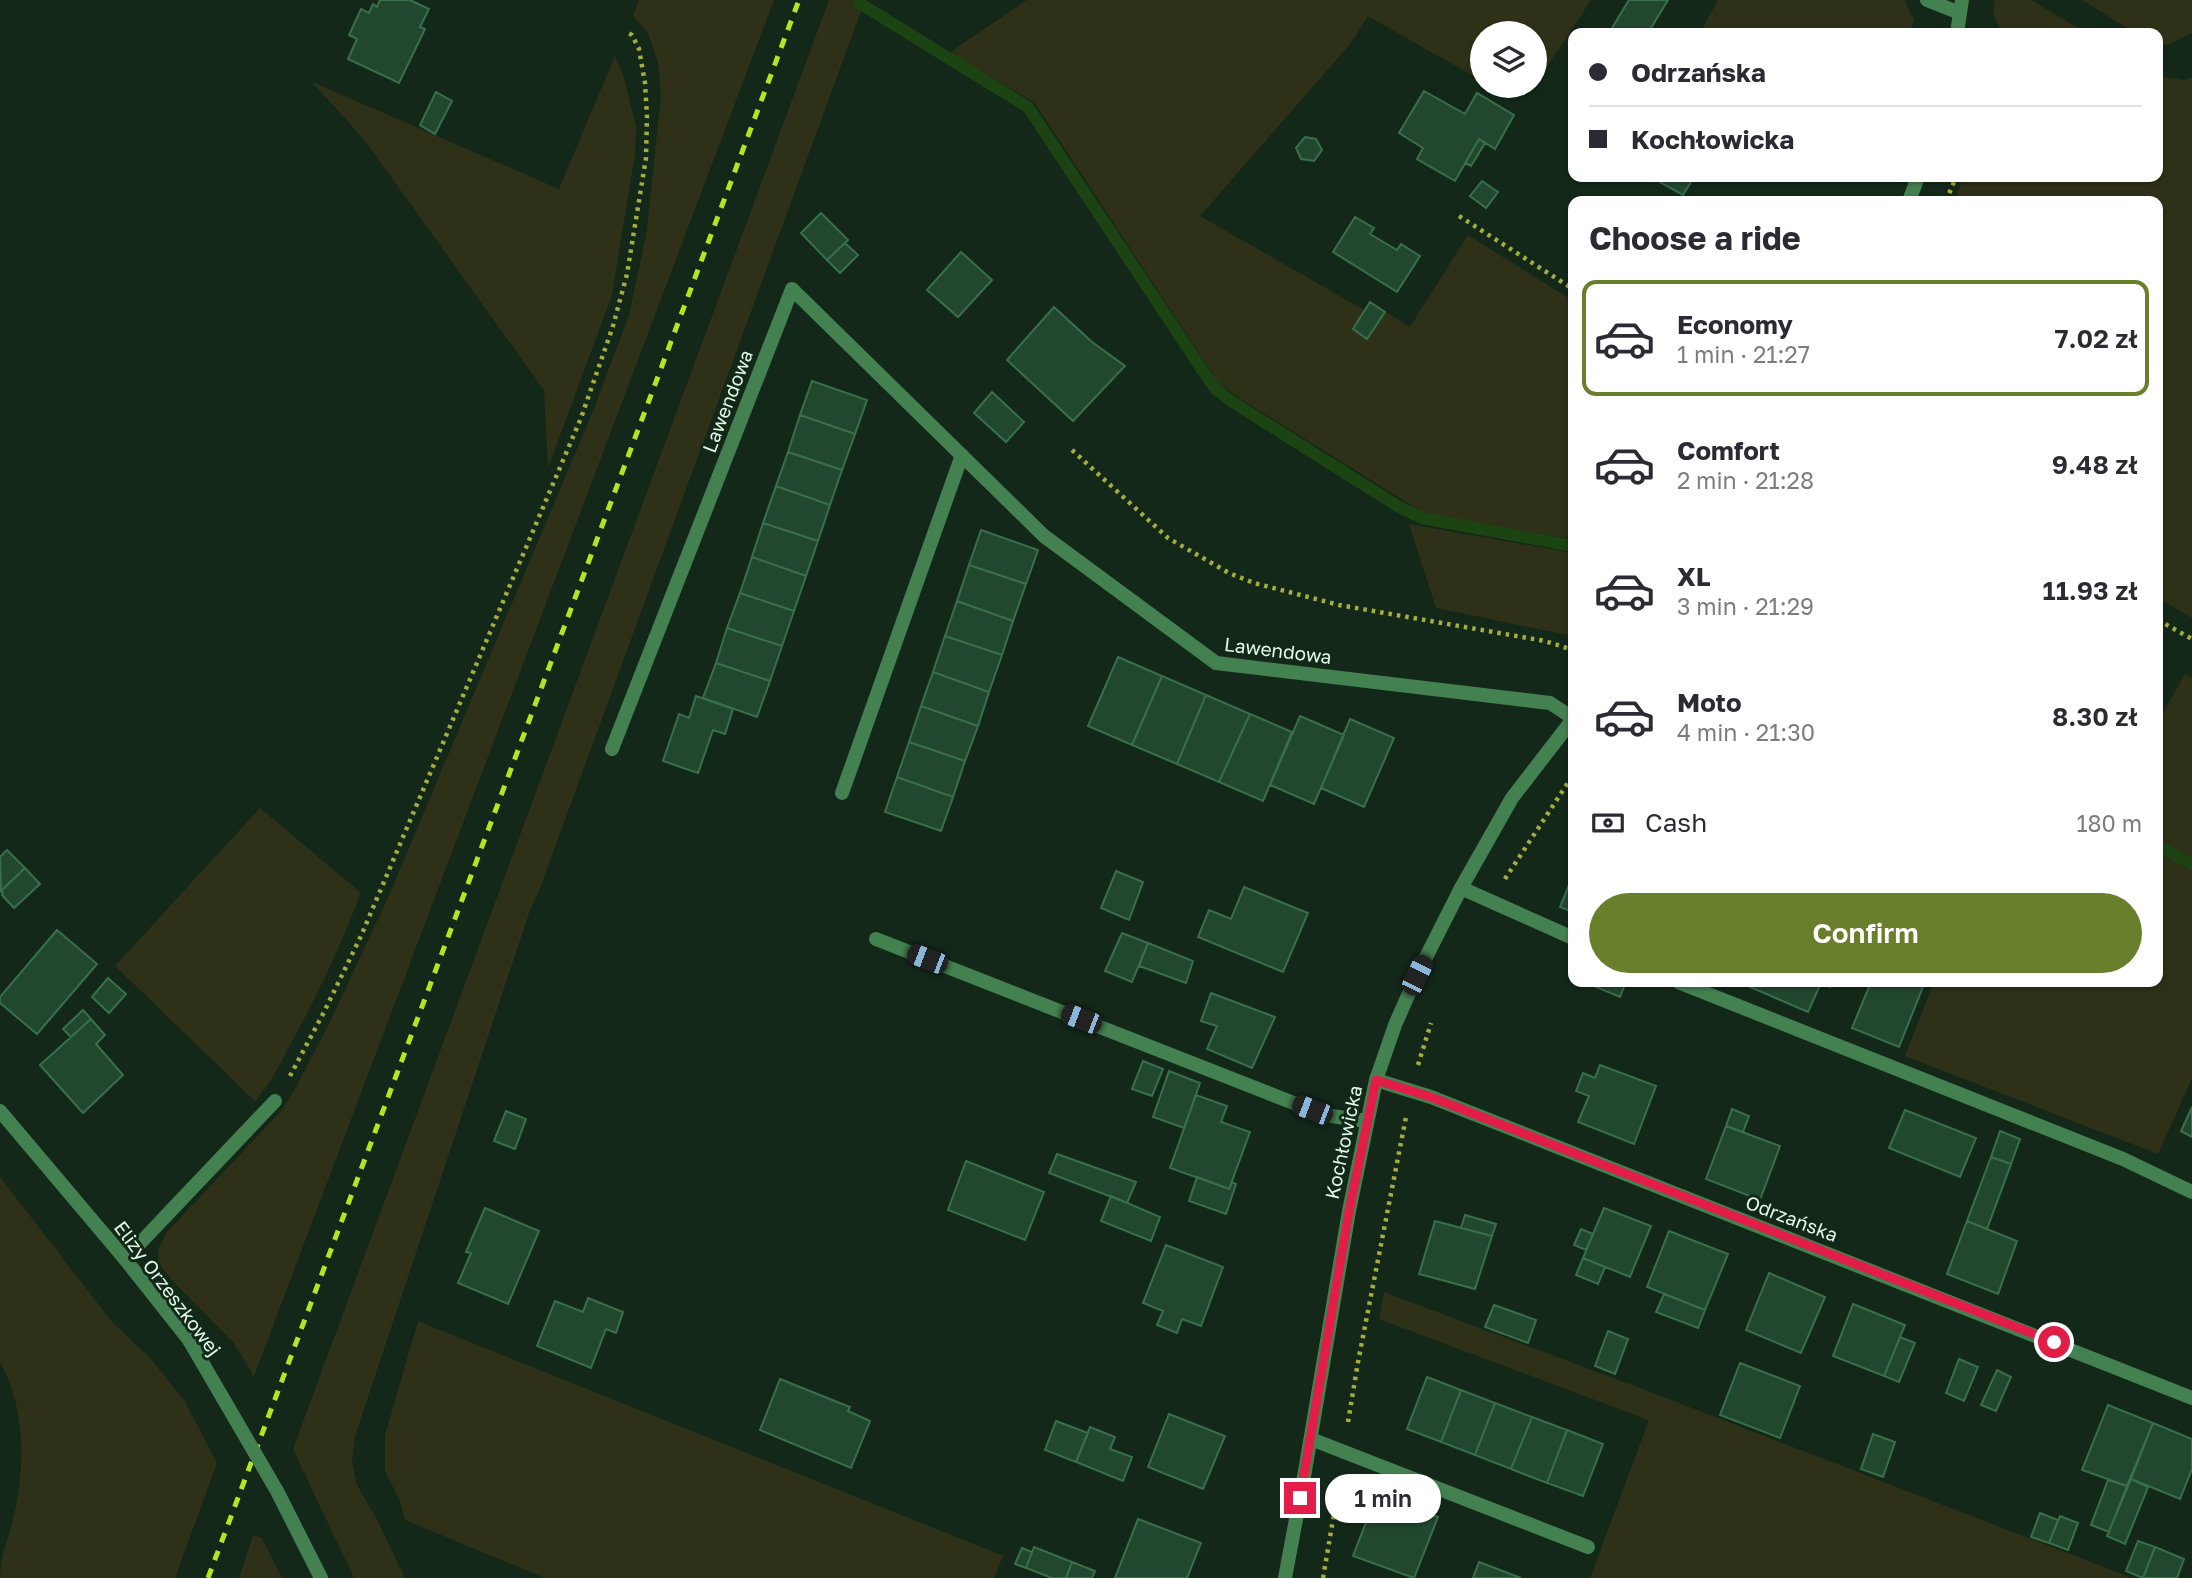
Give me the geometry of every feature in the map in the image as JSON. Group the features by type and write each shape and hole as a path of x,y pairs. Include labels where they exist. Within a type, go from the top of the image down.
{"street":[{"path":"1927,0 1961,7 1958,28"},
{"name":"Lawendowa","path":"612,750 792,289 1044,536 1216,663 1550,702 1568,715"},
{"path":"842,793 962,455"},
{"name":"Kochłowicka","path":"1285,1578 1349,1211 1376,1080 1406,1000 1461,888 1512,798 1568,725"},
{"path":"1461,888 1568,936"},
{"path":"876,939 1324,1115 1367,1121"},
{"path":"1691,987 2110,1154 2192,1192"},
{"name":"Odrzańska","path":"1376,1080 1412,1091 2192,1398"},
{"path":"125,1259 275,1101"},
{"name":"Elizy Orzeszkowej","path":"0,1111 125,1259 189,1340 277,1491 321,1578"},
{"path":"1311,1439 1588,1547"}],"path":[{"path":"275,1101 324,1012 361,936 581,418 613,326 627,274 646,158 645,83 639,49 632,35 625,32"},
{"path":"1459,216 1568,286"},
{"path":"1072,450 1168,538 1229,573 1254,583 1339,606 1545,641 1568,648"},
{"path":"2163,623 2192,639"},
{"path":"1491,902 1568,782"},
{"path":"1323,1578 1360,1349 1412,1091 1432,1019"}],"green space":[{"path":"639,0 774,0 254,1376 233,1342 158,1263 158,1250 167,1232 281,1111 330,1022 390,893 593,411 629,315 646,236 661,97 658,62 648,33 633,16"},
{"path":"829,0 855,0 854,3 861,11 530,910 355,1436 352,1461 357,1485 405,1578 354,1578 293,1449"},
{"path":"1027,0 1591,0 1573,28 1568,28 1568,35 1547,67 1547,21 1470,21 1470,74 1368,16 1351,43 1200,216 1364,310 1370,302 1410,327 1468,235 1568,298 1568,538 1427,515 1239,398 1218,382 1034,102 949,53"},
{"path":"1718,0 1904,0 1914,20 1912,28 1703,28"},
{"path":"1995,0 2031,0 2078,28 2000,28 1993,12"},
{"path":"2082,0 2192,0 2192,33 2167,45 2163,44 2163,28 2127,28"},
{"path":"615,56 624,78 636,126 635,154 612,295 548,468 544,390 363,138 312,82 559,189"},
{"path":"2163,77 2183,80 2192,78 2192,618 2163,601 2163,196 1957,196 1961,182 2163,182"},
{"path":"1409,524 1568,552 1568,635 1436,608"},
{"path":"2185,674 2192,678 2192,1078 2158,1154 1905,1056 1932,987 2163,987 2163,712"},
{"path":"260,808 361,893 311,1005 275,1072 255,1101 115,966"},
{"path":"0,1177 112,1322 149,1357 184,1400 217,1463 175,1578 0,1578 17,1500 21,1440 15,1400 0,1362"},
{"path":"1384,1292 2132,1578 1590,1578 1649,1420 1379,1319"},
{"path":"418,1321 1003,1556 994,1578 545,1578 405,1520 400,1501 385,1471 385,1435"},
{"path":"253,1536 261,1537 282,1578 239,1578"}],"building":[{"path":"380,0 410,0 429,9 420,27 425,29 399,83 348,59 357,39 349,35 361,9 369,13 373,4 377,7"},
{"path":"1629,0 1668,0 1651,28 1612,28"},
{"path":"1424,91 1465,114 1474,98 1485,98 1514,115 1495,149 1479,139 1455,181 1417,159 1423,148 1399,133"},
{"path":"436,92 452,101 435,134 420,125"},
{"path":"1305,137 1316,139 1322,150 1314,161 1301,159 1296,148"},
{"path":"1479,139 1485,143 1471,166 1465,163"},
{"path":"1482,181 1498,192 1486,208 1470,196"},
{"path":"1660,182 1691,182 1683,195"},
{"path":"821,213 848,240 827,260 801,233"},
{"path":"1355,217 1374,228 1370,234 1397,250 1401,244 1420,256 1397,292 1333,252"},
{"path":"845,243 858,255 840,273 827,260"},
{"path":"961,252 992,280 958,317 927,290"},
{"path":"1370,302 1385,312 1367,339 1353,329"},
{"path":"1054,307 1092,342 1125,366 1073,421 1007,360"},
{"path":"812,381 867,400 855,434 800,415"},
{"path":"992,392 1024,422 1006,442 974,413"},
{"path":"800,415 855,434 842,470 788,452"},
{"path":"788,452 842,470 830,505 776,486"},
{"path":"776,486 830,505 818,541 763,523"},
{"path":"763,523 818,541 806,576 752,557"},
{"path":"981,530 1038,550 1026,584 969,565"},
{"path":"752,557 806,576 794,611 740,593"},
{"path":"969,565 1026,584 1013,621 957,601"},
{"path":"740,593 794,611 782,646 727,628"},
{"path":"957,601 1013,621 1002,655 945,636"},
{"path":"727,628 782,646 770,681 716,663"},
{"path":"945,636 1002,655 989,692 933,672"},
{"path":"1118,657 1162,676 1132,745 1088,726"},
{"path":"716,663 770,681 757,717 703,698"},
{"path":"933,672 989,692 978,726 921,706"},
{"path":"1162,676 1206,695 1177,764 1132,745"},
{"path":"1206,695 1250,714 1219,782 1177,764"},
{"path":"696,696 733,709 725,734 713,730 698,773 663,761 679,714 689,718"},
{"path":"921,706 978,726 965,761 909,742"},
{"path":"1250,714 1292,732 1263,801 1219,782"},
{"path":"1300,716 1344,735 1314,804 1270,785"},
{"path":"1350,719 1394,738 1364,807 1321,788"},
{"path":"909,742 965,761 953,797 897,777"},
{"path":"897,777 953,797 941,831 885,812"},
{"path":"7,850 25,868 1,891 0,857"},
{"path":"25,868 40,884 14,908 1,891"},
{"path":"1116,871 1143,882 1129,920 1101,908"},
{"path":"1244,887 1308,913 1283,972 1198,937 1209,910 1231,919"},
{"path":"1568,887 1568,910 1560,907"},
{"path":"57,930 97,964 37,1034 0,1003 0,997"},
{"path":"1122,933 1148,943 1132,982 1105,971"},
{"path":"1148,943 1193,961 1186,983 1139,966"},
{"path":"108,978 126,994 109,1013 92,997"},
{"path":"1596,987 1624,987 1620,997"},
{"path":"1750,987 1819,987 1808,1012"},
{"path":"1869,987 1923,987 1899,1047 1852,1028"},
{"path":"1211,993 1275,1017 1252,1068 1207,1049 1217,1026 1201,1021"},
{"path":"83,1010 91,1019 71,1037 63,1029"},
{"path":"91,1019 105,1035 96,1044 123,1075 83,1113 40,1065"},
{"path":"1143,1061 1163,1069 1152,1096 1132,1089"},
{"path":"1600,1065 1656,1086 1634,1144 1578,1122 1589,1096 1576,1091 1583,1073 1595,1078"},
{"path":"1169,1071 1200,1083 1184,1128 1153,1117"},
{"path":"1196,1095 1227,1106 1221,1122 1250,1132 1229,1189 1170,1168"},
{"path":"2192,1107 2192,1137 2181,1131"},
{"path":"1732,1109 1749,1116 1743,1132 1726,1126"},
{"path":"1905,1110 1976,1138 1960,1177 1889,1148"},
{"path":"506,1111 526,1119 515,1149 494,1141"},
{"path":"1726,1126 1780,1146 1760,1200 1706,1179"},
{"path":"2000,1131 2020,1139 2011,1164 1991,1157"},
{"path":"1057,1154 1136,1182 1127,1203 1049,1173"},
{"path":"1991,1157 2011,1164 1987,1229 1967,1221"},
{"path":"966,1161 1044,1192 1025,1240 948,1210"},
{"path":"1197,1177 1229,1189 1232,1182 1236,1184 1226,1214 1189,1201"},
{"path":"1111,1196 1160,1217 1151,1241 1101,1221"},
{"path":"485,1208 539,1231 508,1304 458,1283 471,1253 466,1252"},
{"path":"1604,1208 1651,1226 1630,1277 1583,1258"},
{"path":"1465,1215 1496,1224 1492,1236 1461,1228"},
{"path":"1435,1221 1492,1236 1475,1289 1419,1274"},
{"path":"1967,1221 2017,1241 1998,1294 1947,1274"},
{"path":"1581,1229 1593,1234 1586,1250 1574,1245"},
{"path":"1669,1231 1728,1254 1705,1310 1647,1287"},
{"path":"1166,1245 1223,1267 1201,1326 1182,1319 1177,1333 1157,1325 1163,1311 1143,1303"},
{"path":"1583,1258 1605,1267 1598,1284 1576,1275"},
{"path":"1769,1273 1825,1297 1801,1353 1746,1330"},
{"path":"1664,1294 1705,1310 1698,1328 1656,1312"},
{"path":"588,1298 623,1312 616,1333 606,1329 591,1368 537,1346 555,1301 583,1312"},
{"path":"1853,1304 1905,1325 1884,1376 1833,1356"},
{"path":"1494,1305 1536,1320 1528,1343 1485,1327"},
{"path":"1608,1331 1628,1339 1615,1374 1595,1366"},
{"path":"1900,1337 1915,1343 1899,1382 1884,1376"},
{"path":"1959,1359 1978,1367 1964,1401 1946,1393"},
{"path":"1740,1363 1800,1386 1780,1438 1720,1415"},
{"path":"1997,1370 2011,1377 1996,1411 1981,1405"},
{"path":"1427,1377 1461,1390 1441,1442 1407,1429"},
{"path":"780,1379 850,1407 848,1411 870,1421 851,1468 760,1430"},
{"path":"1461,1390 1495,1403 1475,1455 1441,1442"},
{"path":"1495,1403 1532,1417 1511,1469 1475,1455"},
{"path":"2108,1405 2153,1423 2127,1486 2082,1470"},
{"path":"1169,1414 1225,1436 1203,1489 1148,1467"},
{"path":"1532,1417 1567,1430 1547,1483 1511,1469"},
{"path":"1056,1421 1088,1433 1076,1462 1045,1450"},
{"path":"2153,1423 2192,1439 2192,1469 2180,1499 2131,1479"},
{"path":"1090,1427 1115,1437 1110,1449 1132,1457 1123,1481 1076,1462"},
{"path":"1567,1430 1603,1444 1583,1496 1547,1483"},
{"path":"1873,1434 1895,1442 1883,1477 1861,1469"},
{"path":"2131,1479 2148,1487 2125,1544 2107,1536"},
{"path":"2108,1480 2127,1486 2109,1532 2091,1525"},
{"path":"1377,1494 1438,1517 1414,1578 1353,1556"},
{"path":"2040,1513 2058,1520 2049,1543 2031,1537"},
{"path":"2060,1516 2078,1523 2068,1550 2049,1543"},
{"path":"1138,1519 1201,1543 1187,1578 1115,1578"},
{"path":"2138,1541 2155,1547 2143,1578 2126,1571"},
{"path":"1034,1547 1072,1562 1066,1578 1052,1578 1026,1568"},
{"path":"2155,1547 2184,1559 2177,1578 2143,1578"},
{"path":"1022,1548 1032,1552 1026,1568 1015,1564"},
{"path":"1072,1562 1095,1571 1092,1578 1066,1578"},
{"path":"1479,1562 1521,1578 1473,1578"}],"waterway":[{"path":"860,0 859,3 1028,107 1205,374 1216,389 1231,401 1401,508 1422,518 1568,545"},
{"path":"2163,849 2192,864"}],"railway":[{"path":"208,1578 799,0"}],"route":[{"path":"1300,1498 1349,1211 1376,1080 1431,1097 2054,1342"}]}
